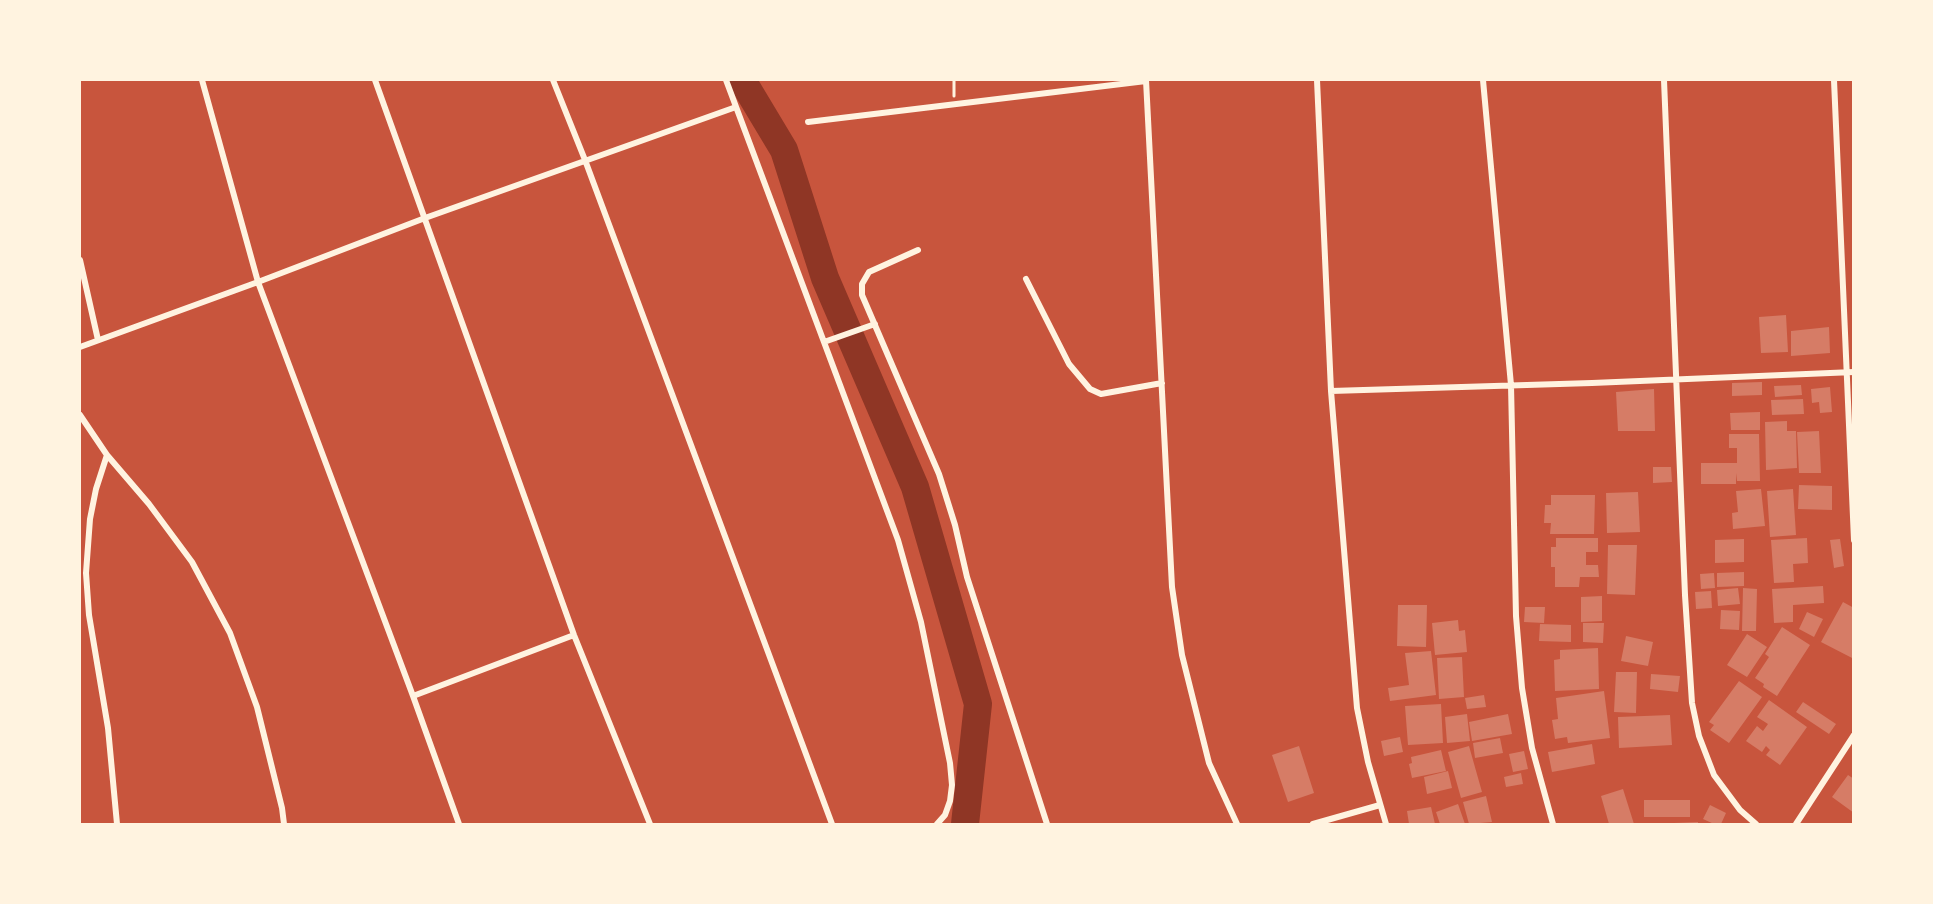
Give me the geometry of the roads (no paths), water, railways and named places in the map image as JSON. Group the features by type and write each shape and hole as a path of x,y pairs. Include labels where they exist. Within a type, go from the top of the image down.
{"street":[{"path":"202,80 258,282 459,825"},
{"path":"375,80 574,635 650,825"},
{"path":"553,80 585,160 832,825"},
{"path":"726,80 898,540 921,622 950,763 952,785 950,801 938,825"},
{"path":"808,122 1146,80 1172,587 1182,655 1209,763 1237,825"},
{"path":"1317,80 1331,391 1357,708 1386,825"},
{"path":"1483,80 1511,385 1516,616 1522,688 1532,748 1553,825"},
{"path":"1664,80 1685,595 1692,703 1699,736 1714,775 1740,810 1756,825"},
{"path":"1834,80 1850,372 1854,540"},
{"path":"80,347 425,218 736,107"},
{"path":"918,250 868,272 862,284 862,295 939,474 955,525 967,577 1047,825"},
{"path":"80,260 98,340"},
{"path":"1026,279 1069,364 1090,389 1101,394 1162,384"},
{"path":"824,342 874,324"},
{"path":"1331,391 1850,372"},
{"path":"80,415 107,454 192,562 230,633 257,707 285,825"},
{"path":"107,454 90,519 86,573 89,615 108,728 117,825"},
{"path":"413,696 574,635"},
{"path":"1796,825 1854,735"},
{"path":"1313,825 1380,805"}],"waterway":[{"path":"742,80 784,150 825,278 915,487 978,704 965,824"}]}
